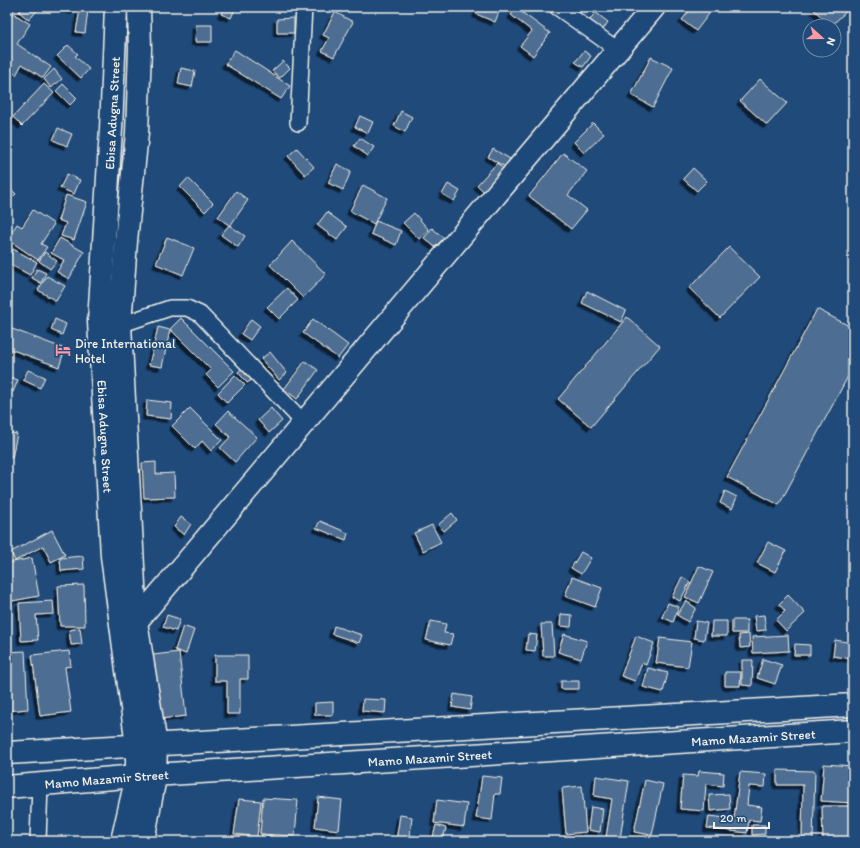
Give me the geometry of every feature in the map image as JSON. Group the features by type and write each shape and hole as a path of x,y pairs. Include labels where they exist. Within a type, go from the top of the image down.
{"main road":[{"name":"Ebisa Adugna Street","path":"116,7 112,114 99,330 112,556 146,745"},
{"name":"Ebisa Adugna Street","path":"139,7 140,49 137,133 126,241 120,325 136,622 146,745"},
{"path":"136,622 654,7"},
{"name":"Mamo Mazamir Street","path":"7,753 853,705"},
{"name":"Mamo Mazamir Street","path":"7,787 146,776 853,731"},
{"path":"143,841 146,745"},
{"path":"122,841 146,776"}],"street":[{"path":"298,123 304,7"},
{"path":"557,7 618,50"},
{"path":"120,325 170,308 187,308 200,314 304,423"},
{"path":"38,841 40,784"}],"building":[{"path":"7,7 16,7 7,20"},
{"path":"23,7 40,7 29,20 19,12"},
{"path":"57,7 76,7 75,11"},
{"path":"224,7 236,7 231,18 221,14"},
{"path":"479,7 501,7 495,22 476,14"},
{"path":"692,7 714,7 696,31 682,20"},
{"path":"817,7 851,7 839,18 822,18 814,10"},
{"path":"516,8 550,33 533,56 520,46 532,31 511,15"},
{"path":"80,9 88,10 85,33 76,32"},
{"path":"335,12 353,22 334,57 322,51 329,38 323,35"},
{"path":"595,12 608,22 602,31 589,22"},
{"path":"13,13 30,24 17,44 51,67 43,78 22,64 16,75 7,69 7,22"},
{"path":"294,18 294,33 277,33 277,19"},
{"path":"196,25 212,25 212,42 195,42"},
{"path":"68,45 78,54 75,56 89,69 81,78 57,56"},
{"path":"235,50 290,86 281,99 225,64"},
{"path":"584,51 591,56 583,67 575,62"},
{"path":"651,57 673,68 653,107 631,95"},
{"path":"283,61 290,68 280,78 272,71"},
{"path":"181,68 195,71 192,87 178,84"},
{"path":"54,69 62,79 51,88 44,79"},
{"path":"760,79 787,103 767,125 740,101"},
{"path":"44,84 54,93 22,126 13,117"},
{"path":"63,84 77,98 70,105 56,91"},
{"path":"401,111 412,117 405,132 394,126"},
{"path":"360,116 373,122 368,133 355,127"},
{"path":"593,123 604,134 584,153 574,142"},
{"path":"58,128 72,134 67,146 53,140"},
{"path":"360,138 374,147 368,156 354,146"},
{"path":"297,148 314,167 305,175 288,156"},
{"path":"493,149 512,160 507,168 488,157"},
{"path":"563,153 587,171 568,195 587,210 571,229 529,196"},
{"path":"497,163 505,170 485,193 477,185"},
{"path":"337,164 351,171 343,190 328,183"},
{"path":"693,168 707,181 697,191 683,179"},
{"path":"67,174 80,180 74,194 60,188"},
{"path":"188,178 213,203 205,212 180,187"},
{"path":"448,184 460,191 454,201 442,194"},
{"path":"7,185 16,194 7,203"},
{"path":"363,185 387,198 374,224 350,211"},
{"path":"236,191 248,200 230,226 218,217"},
{"path":"66,195 87,202 74,240 61,236 66,223 58,220"},
{"path":"33,210 54,224 41,244 47,247 38,260 7,239 17,224 22,227"},
{"path":"327,212 347,227 337,240 317,225"},
{"path":"414,213 429,230 419,239 403,223"},
{"path":"376,221 401,231 396,245 371,234"},
{"path":"229,225 245,236 238,247 221,235"},
{"path":"432,228 444,238 435,247 424,238"},
{"path":"167,237 194,248 183,275 156,264"},
{"path":"60,238 84,252 69,279 57,272 64,260 51,253"},
{"path":"292,241 326,274 303,298 270,265"},
{"path":"729,247 760,277 720,318 689,288"},
{"path":"13,249 37,262 30,275 7,263"},
{"path":"45,252 57,261 50,269 39,261"},
{"path":"37,269 46,273 41,283 32,278"},
{"path":"47,276 65,286 56,301 38,290"},
{"path":"287,288 298,300 279,319 267,307"},
{"path":"587,291 626,311 621,322 582,303"},
{"path":"817,309 853,328 853,367 779,505 727,477"},
{"path":"627,317 660,346 591,427 558,399"},
{"path":"181,318 234,371 218,387 206,375 211,370 170,329"},
{"path":"55,319 66,324 62,335 51,330"},
{"path":"251,319 260,326 250,340 241,334"},
{"path":"313,319 348,345 338,358 303,333"},
{"path":"7,327 65,349 59,367 7,348"},
{"path":"158,327 170,330 162,367 149,365"},
{"path":"270,352 287,373 279,380 261,359"},
{"path":"305,361 318,370 297,399 284,389"},
{"path":"245,366 255,378 247,383 238,372"},
{"path":"28,370 45,377 40,388 23,380"},
{"path":"235,375 245,385 227,403 218,393"},
{"path":"7,376 18,380 13,392 7,390"},
{"path":"147,400 172,403 171,419 146,416"},
{"path":"190,408 222,440 211,451 202,441 195,449 172,426"},
{"path":"271,408 282,421 269,433 258,420"},
{"path":"228,411 257,437 235,462 220,448 230,437 216,424"},
{"path":"7,432 17,434 12,458 7,457"},
{"path":"156,462 156,474 174,473 175,497 144,498 142,463"},
{"path":"725,491 737,497 732,509 720,503"},
{"path":"452,513 457,520 444,531 438,525"},
{"path":"181,517 191,524 184,535 174,527"},
{"path":"320,521 348,533 346,540 316,528"},
{"path":"432,525 441,542 423,551 414,533"},
{"path":"52,530 65,555 51,562 43,546 15,561 11,552"},
{"path":"768,542 786,551 775,572 757,563"},
{"path":"581,552 591,558 581,574 571,568"},
{"path":"83,556 84,569 61,571 60,558"},
{"path":"32,558 39,596 7,602 7,560 8,563"},
{"path":"699,566 713,572 699,603 685,597"},
{"path":"572,577 602,588 595,607 565,596"},
{"path":"682,577 690,582 680,601 672,597"},
{"path":"84,585 85,626 60,626 58,586"},
{"path":"788,595 805,613 786,631 776,620 785,611 779,604"},
{"path":"53,601 54,614 36,615 38,640 21,641 19,603"},
{"path":"686,601 696,608 688,622 677,615"},
{"path":"668,603 679,607 673,622 662,617"},
{"path":"561,614 572,615 571,627 560,626"},
{"path":"167,615 180,619 176,631 163,627"},
{"path":"764,615 766,630 756,631 754,616"},
{"path":"732,620 747,620 747,633 732,633"},
{"path":"431,621 446,624 444,633 453,634 450,645 426,640"},
{"path":"696,621 707,623 704,640 694,638"},
{"path":"712,621 727,621 727,636 711,636"},
{"path":"541,624 552,624 554,656 543,656"},
{"path":"183,626 194,630 186,654 175,650"},
{"path":"334,626 362,635 359,643 332,634"},
{"path":"80,628 82,644 71,645 69,630"},
{"path":"528,634 537,635 535,651 526,650"},
{"path":"564,634 587,641 581,659 558,652"},
{"path":"749,634 750,647 740,648 739,635"},
{"path":"788,635 789,651 753,653 752,637"},
{"path":"636,636 654,643 646,665 642,663 635,681 621,676"},
{"path":"660,638 692,642 688,667 656,663"},
{"path":"835,640 853,643 853,659 833,656"},
{"path":"795,644 810,645 810,655 794,655"},
{"path":"25,651 28,709 7,711 7,652"},
{"path":"69,651 71,666 65,667 71,712 40,716 32,655"},
{"path":"179,652 186,716 160,719 153,655"},
{"path":"215,655 248,655 248,679 240,679 240,714 227,714 227,681 215,681"},
{"path":"763,659 782,665 775,684 757,678"},
{"path":"742,660 753,660 752,686 742,685"},
{"path":"648,668 668,673 663,692 643,687"},
{"path":"725,672 741,672 740,686 725,686"},
{"path":"561,681 579,681 579,689 561,689"},
{"path":"454,694 472,697 470,710 452,707"},
{"path":"363,699 386,700 385,713 362,711"},
{"path":"333,702 333,715 315,715 315,703"},
{"path":"824,764 853,766 853,803 821,801"},
{"path":"777,770 815,771 813,840 802,840 803,785 777,785"},
{"path":"699,771 724,773 723,786 706,784 704,811 680,809 683,775 698,776"},
{"path":"740,772 766,774 765,787 749,786 747,805 762,807 760,821 749,820 747,833 707,828 709,816 734,819"},
{"path":"482,776 502,778 500,794 495,794 492,820 476,818"},
{"path":"596,776 629,781 620,839 606,837 612,799 594,796"},
{"path":"645,780 663,784 652,835 634,832"},
{"path":"582,786 586,832 566,834 562,788"},
{"path":"729,794 730,809 710,811 709,795"},
{"path":"318,797 342,800 339,830 315,827"},
{"path":"263,798 298,800 295,836 260,834"},
{"path":"239,799 261,801 257,837 234,834"},
{"path":"437,800 467,804 464,827 434,823"},
{"path":"822,806 853,806 853,841 823,841"},
{"path":"591,807 603,809 600,832 588,830"},
{"path":"400,815 412,817 410,835 420,837 420,841 396,841"},
{"path":"436,825 446,828 443,839 433,837"},
{"path":"752,825 765,825 765,834 752,835"},
{"path":"262,834 273,836 273,841 261,841"}],"place":[{"name":"Dire International Hotel","path":"63,350"}]}
